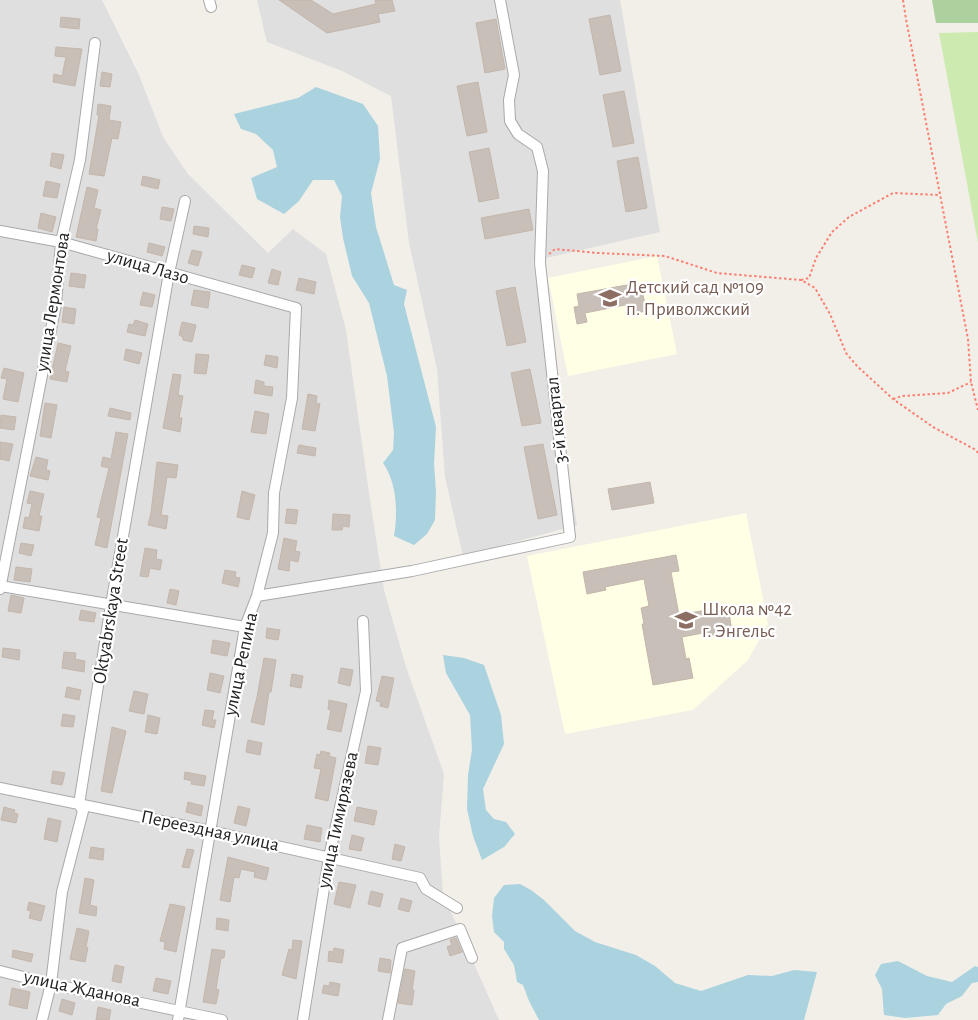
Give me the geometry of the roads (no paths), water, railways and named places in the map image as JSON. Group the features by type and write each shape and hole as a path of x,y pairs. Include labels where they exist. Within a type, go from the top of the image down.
{"street":[{"name":"3-й квартал","path":"257,596 412,572 570,537 540,263 543,171 537,148 518,134 510,121 509,100 514,75 500,0"},
{"name":"улица Лермонтова","path":"0,587 56,304 60,242 80,160 95,43"},
{"name":"Oktyabrskaya Street","path":"42,1020 51,984 62,892 83,811 80,804 111,604 169,273 185,202"},
{"name":"улица Лазо","path":"0,232 60,242 296,308"},
{"name":"улица Репина","path":"179,1015 245,627 257,596 273,533 274,493 292,398 296,308"},
{"path":"0,587 245,627"},
{"name":"улица Тимирязева","path":"303,1020 329,857 366,691 363,621"},
{"name":"Переездная улица","path":"0,788 210,831 420,878 426,889 457,908"},
{"path":"388,1020 402,948 460,929 472,958"},
{"name":"улица Жданова","path":"0,971 179,1015 222,1020"}],"water":[{"path":"316,87 363,104 378,126 380,159 371,193 376,227 394,285 407,290 404,304 436,427 434,463 435,520 427,534 414,545 394,536 396,508 394,489 383,463 393,450 394,433 387,376 369,303 352,276 340,217 342,196 334,180 313,180 299,201 284,214 257,199 251,178 277,167 273,150 256,134 241,129 234,114 298,98"},
{"path":"443,655 464,658 484,665 501,715 504,744 483,789 486,810 494,819 506,822 515,834 504,847 482,860 473,836 467,809 468,775 472,750 470,715 446,673"},
{"path":"520,884 544,900 575,931 595,942 636,955 655,966 675,983 701,991 748,975 772,976 794,970 817,972 804,1020 539,1020 523,985 517,982 514,965 504,949 504,942 494,932 492,916 494,898 504,885"},
{"path":"898,961 927,976 952,982 975,966 978,967 978,982 972,983 962,996 946,1004 938,1015 905,1018 884,1015 882,989 875,975 881,964"}],"place":[{"name":"Детский сад №109 п. Приволжский","path":"610,298"},
{"name":"Школа №42 г. Энгельс","path":"686,620"}]}
